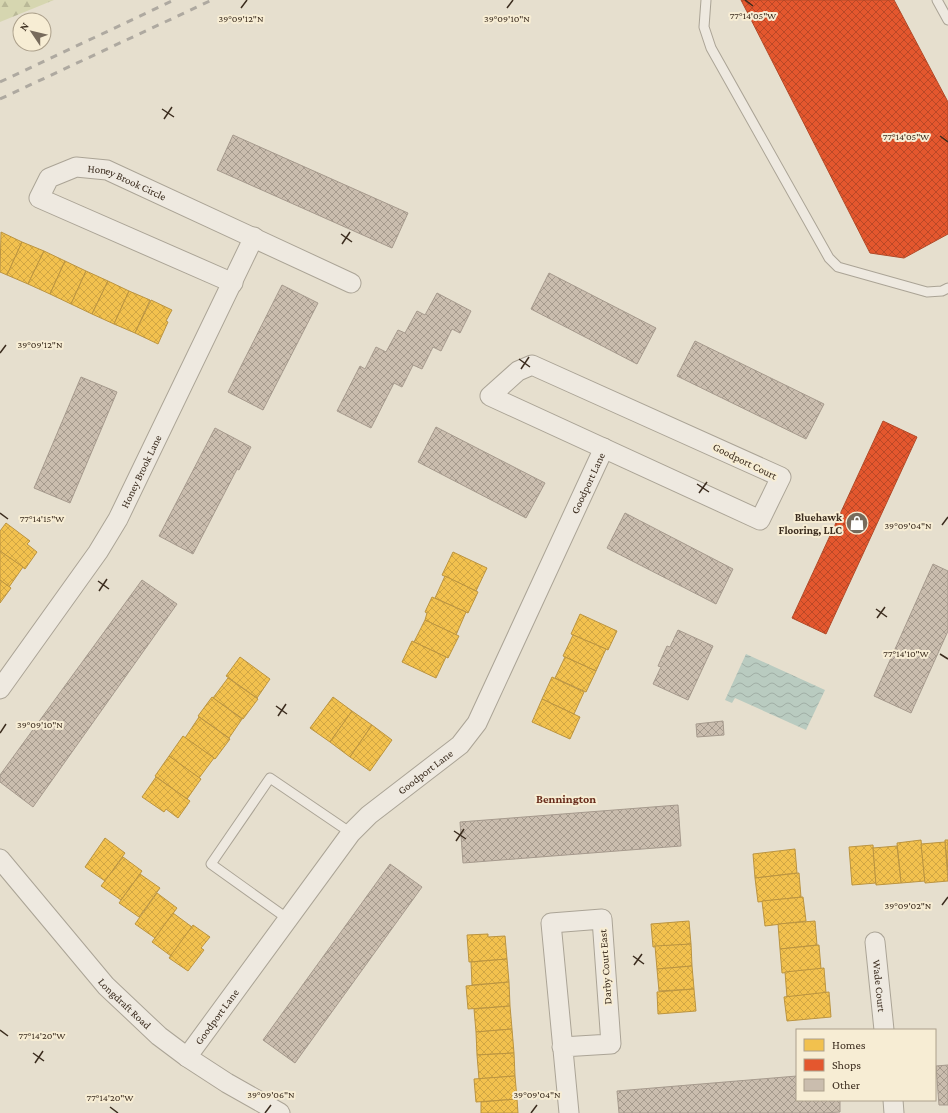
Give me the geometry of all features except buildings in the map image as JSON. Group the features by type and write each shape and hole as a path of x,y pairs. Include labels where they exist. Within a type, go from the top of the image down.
{"street":[{"name":"Honey Brook Circle","path":"233,283 38,198 49,178 76,166 107,170 351,283"},
{"name":"Honey Brook Lane","path":"0,689 98,552 118,519 254,237"},
{"name":"Goodport Court","path":"532,365 781,477 760,520 604,448 490,396 518,371 532,365"},
{"name":"Goodport Lane","path":"187,1057 351,833 369,815 460,745 477,723 604,448"},
{"name":"Longdraft Road","path":"0,858 106,986 159,1036 187,1057 227,1083 280,1113"},
{"name":"Darby Court East","path":"562,1046 611,1044 602,919 551,923 562,1046 569,1113"},
{"name":"Wade Court","path":"875,942 884,1029"},
{"path":"893,1101 894,1113"}],"lane":[{"path":"706,0 704,27 711,48 829,258 838,267 927,292 942,291 948,288"},
{"path":"937,0 948,20"},
{"path":"288,919 211,864 270,778 351,833"}],"green space":[{"path":"0,0 54,0 25,12 12,12 12,17 0,22"}],"water":[{"path":"746,654 825,690 806,730 735,698 732,703 725,700"}],"railway":[{"path":"0,82 174,0"},
{"path":"0,99 212,0"}],"place":[{"name":"Bluehawk Flooring, LLC","path":"857,523"}],"district":[{"name":"Bennington","path":"566,799"}]}
